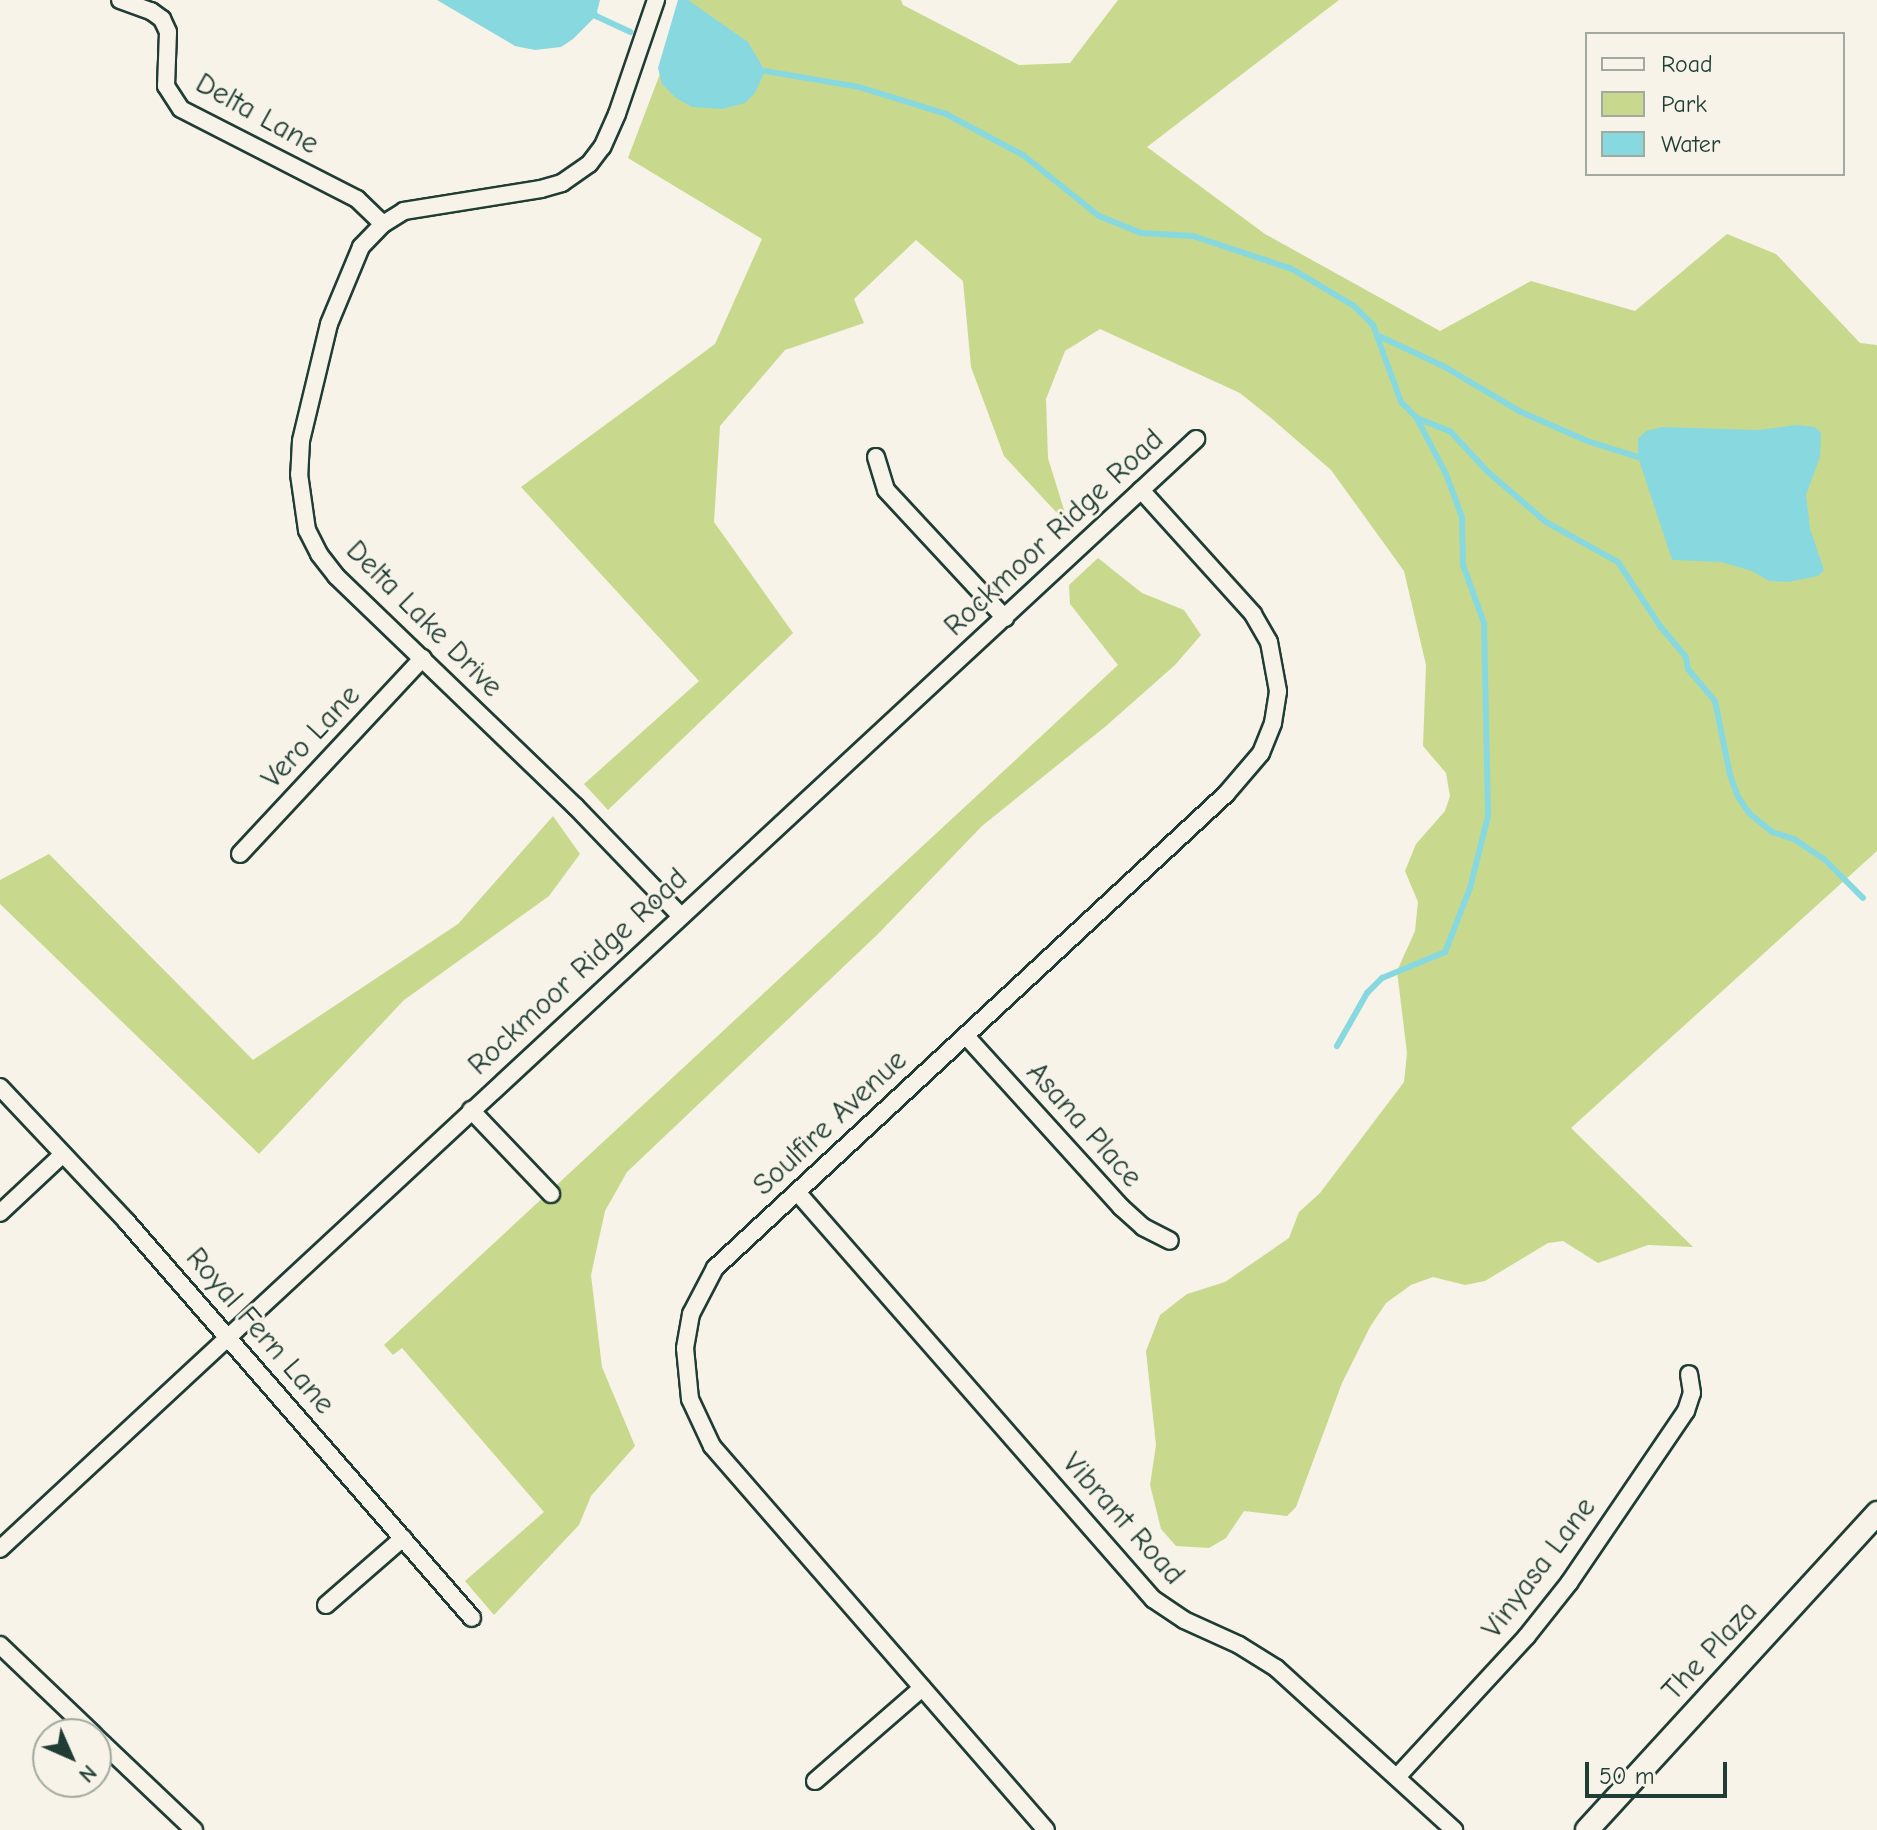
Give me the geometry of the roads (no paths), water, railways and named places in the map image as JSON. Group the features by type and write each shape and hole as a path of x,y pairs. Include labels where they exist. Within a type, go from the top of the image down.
{"street":[{"name":"Delta Lane","path":"120,0 151,11 162,19 168,32 166,86 181,109 357,199 383,224"},
{"name":"Delta Lake Drive","path":"656,0 617,114 602,147 589,164 562,183 420,206 383,224 361,247 329,324 301,441 301,508 319,554 336,576 423,658 680,915"},
{"name":"Rockmoor Ridge Road","path":"0,1549 1196,439"},
{"path":"876,457 886,490 1005,618"},
{"name":"Soulfire Avenue","path":"1046,1830 722,1460 702,1432 690,1399 685,1348 691,1314 715,1268 1226,794 1261,753 1273,723 1278,674 1263,628 1141,490"},
{"name":"Vero Lane","path":"240,854 423,658"},
{"name":"Asana Place","path":"966,1036 1121,1207 1143,1227 1170,1241"},
{"name":"Royal Fern Lane","path":"0,1087 228,1337 472,1618"},
{"path":"471,1110 551,1194"},
{"path":"0,1213 63,1154"},
{"name":"Vibrant Road","path":"797,1192 1153,1599 1184,1620 1239,1645 1276,1668 1454,1830"},
{"name":"Vinyasa Lane","path":"1397,1777 1512,1652 1569,1583 1686,1411 1692,1393 1689,1374"},
{"name":"The Plaza","path":"1587,1830 1877,1513"},
{"path":"326,1605 403,1538"},
{"path":"0,1645 76,1718"},
{"path":"815,1781 922,1688"},
{"path":"112,1752 194,1830"}],"water":[{"path":"437,0 600,0 596,16 573,39 561,47 535,50 515,46"},
{"path":"678,0 688,0 748,42 765,71 755,93 745,103 722,109 692,107 676,98 662,84 658,68"},
{"path":"1797,425 1815,427 1821,433 1820,457 1806,495 1810,528 1824,570 1818,576 1788,582 1769,581 1752,571 1721,562 1672,560 1638,457 1638,439 1646,431 1662,427 1758,430"}],"waterway":[{"path":"586,0 596,16 630,32"},
{"path":"759,70 859,87 946,114 1023,155 1099,216 1141,233 1193,236 1292,269 1354,306 1373,325 1401,402 1416,417 1446,474 1462,517 1463,565 1484,623 1488,816 1470,888 1445,952 1382,978 1367,993 1337,1046"},
{"path":"1379,336 1445,367 1519,411 1587,441 1638,457"},
{"path":"1417,418 1450,431 1488,472 1546,522 1618,562 1660,626 1686,657 1688,669 1715,701 1730,775 1738,797 1750,814 1772,832 1794,839 1824,859 1863,898"}]}
